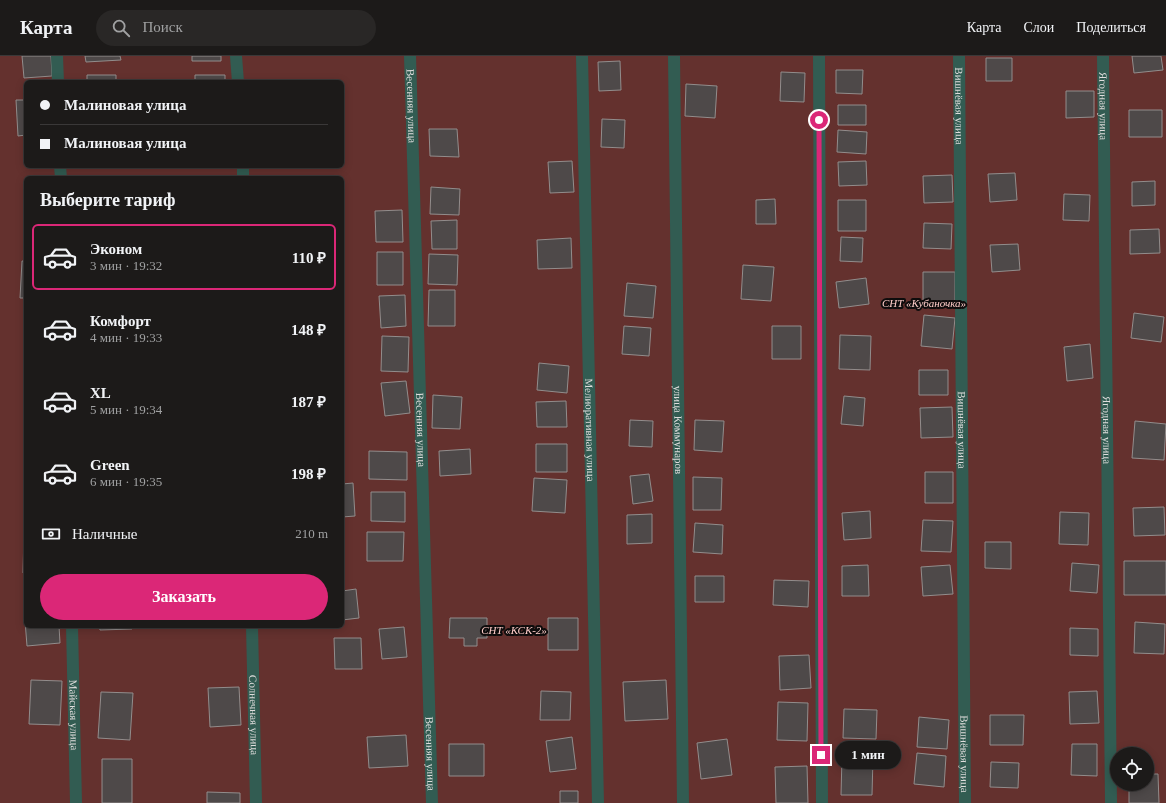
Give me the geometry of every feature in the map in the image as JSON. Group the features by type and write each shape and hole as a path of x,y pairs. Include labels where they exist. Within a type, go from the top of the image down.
{"street":[{"path":"58,56 58,80"},
{"path":"236,56 238,80"},
{"name":"Весенняя улица","path":"410,56 432,803"},
{"name":"Мелиоративная улица","path":"582,56 598,803"},
{"name":"улица Коммунаров","path":"674,56 683,803"},
{"path":"819,56 822,803"},
{"name":"Вишнёвая улица","path":"959,56 965,803"},
{"name":"Ягодная улица","path":"1103,56 1111,803"},
{"name":"Майская улица","path":"72,628 76,803"},
{"name":"Солнечная улица","path":"252,628 256,803"}],"green space":[{"path":"0,56 1166,56 1166,803 0,803"}],"building":[{"path":"22,56 51,56 52,76 24,78"},
{"path":"85,56 120,56 121,60 86,62"},
{"path":"192,56 221,56 221,61 192,61"},
{"path":"1132,56 1161,56 1163,70 1134,73"},
{"path":"986,58 1012,58 1012,81 986,81"},
{"path":"620,61 621,90 599,91 598,62"},
{"path":"836,70 863,70 862,94 836,93"},
{"path":"781,72 805,73 804,102 780,101"},
{"path":"87,75 116,75 116,80 87,80"},
{"path":"195,75 225,75 225,80 195,80"},
{"path":"686,84 717,86 715,118 685,116"},
{"path":"1066,91 1094,91 1094,117 1066,118"},
{"path":"16,100 24,100 24,135 18,136"},
{"path":"838,105 866,105 866,125 838,125"},
{"path":"1129,110 1162,110 1162,137 1129,137"},
{"path":"602,119 625,120 624,148 601,147"},
{"path":"429,129 457,129 459,157 430,156"},
{"path":"838,130 867,132 866,154 837,152"},
{"path":"572,161 574,192 550,193 548,162"},
{"path":"866,161 867,185 839,186 838,162"},
{"path":"1015,173 1017,200 990,202 988,174"},
{"path":"952,175 953,202 924,203 923,176"},
{"path":"1155,181 1155,205 1132,206 1132,182"},
{"path":"431,187 460,189 459,215 430,214"},
{"path":"1064,194 1090,195 1089,221 1063,220"},
{"path":"775,199 776,224 756,224 756,200"},
{"path":"838,200 866,200 866,231 838,231"},
{"path":"402,210 403,242 376,242 375,211"},
{"path":"457,220 457,249 432,249 431,221"},
{"path":"924,223 952,224 951,249 923,248"},
{"path":"1159,229 1160,253 1130,254 1130,230"},
{"path":"841,237 863,238 862,262 840,261"},
{"path":"571,238 572,268 538,269 537,240"},
{"path":"1018,244 1020,270 992,272 990,245"},
{"path":"377,252 403,252 403,285 377,285"},
{"path":"429,254 458,255 457,285 428,284"},
{"path":"22,261 24,261 24,298 20,298"},
{"path":"743,265 774,267 771,301 741,299"},
{"path":"923,272 955,272 955,305 923,305"},
{"path":"866,278 869,304 839,308 836,282"},
{"path":"627,283 656,286 653,318 624,316"},
{"path":"429,290 455,290 455,326 428,326"},
{"path":"405,295 406,326 381,328 379,296"},
{"path":"1134,313 1164,317 1161,342 1131,338"},
{"path":"924,315 955,318 952,349 921,346"},
{"path":"624,326 651,328 649,356 622,354"},
{"path":"772,326 801,326 801,359 772,359"},
{"path":"840,335 871,336 870,370 839,369"},
{"path":"382,336 409,337 408,372 381,371"},
{"path":"1090,344 1093,378 1067,381 1064,347"},
{"path":"539,363 569,366 567,393 537,390"},
{"path":"919,370 948,370 948,395 919,395"},
{"path":"406,381 410,413 385,416 381,383"},
{"path":"433,395 462,397 460,429 432,428"},
{"path":"844,396 865,398 863,426 841,424"},
{"path":"566,401 567,427 537,427 536,402"},
{"path":"952,407 953,437 921,438 920,408"},
{"path":"630,420 653,421 652,447 629,446"},
{"path":"695,420 724,421 722,452 694,450"},
{"path":"1135,421 1166,424 1164,460 1132,458"},
{"path":"536,444 567,444 567,472 536,472"},
{"path":"470,449 471,474 440,476 439,451"},
{"path":"369,451 407,452 407,480 369,479"},
{"path":"925,472 953,472 953,503 925,503"},
{"path":"649,474 653,501 633,504 630,476"},
{"path":"693,477 722,478 721,510 693,510"},
{"path":"534,478 567,480 565,513 532,511"},
{"path":"353,483 355,516 344,517 344,484"},
{"path":"371,492 405,492 405,522 371,521"},
{"path":"1164,507 1165,535 1134,536 1133,508"},
{"path":"870,511 871,538 844,540 842,513"},
{"path":"1060,512 1089,513 1088,545 1059,544"},
{"path":"652,514 652,543 627,544 627,515"},
{"path":"923,520 953,521 951,552 921,551"},
{"path":"695,523 723,525 722,554 693,552"},
{"path":"367,532 404,532 403,561 367,561"},
{"path":"24,533 24,573 23,573"},
{"path":"985,542 1011,542 1011,569 985,568"},
{"path":"1124,561 1166,561 1166,595 1124,595"},
{"path":"1072,563 1099,565 1097,593 1070,591"},
{"path":"868,565 869,596 842,596 842,566"},
{"path":"950,565 953,594 923,596 921,567"},
{"path":"695,576 724,576 724,602 695,602"},
{"path":"774,580 809,581 808,607 773,605"},
{"path":"356,589 359,618 344,620 344,591"},
{"path":"450,618 487,618 487,638 477,638 477,646 464,646 464,638 449,638"},
{"path":"548,618 578,618 578,650 548,650"},
{"path":"1135,622 1165,624 1164,654 1134,653"},
{"path":"404,627 407,657 382,659 379,629"},
{"path":"26,628 59,628 60,643 27,646"},
{"path":"100,628 132,628 132,629 100,630"},
{"path":"1070,628 1098,629 1098,656 1070,655"},
{"path":"334,638 361,638 362,669 335,669"},
{"path":"809,655 811,688 780,690 779,656"},
{"path":"31,680 62,681 60,725 29,724"},
{"path":"666,680 668,719 625,721 623,682"},
{"path":"239,687 241,725 210,727 208,688"},
{"path":"541,691 571,692 570,720 540,720"},
{"path":"1097,691 1099,723 1070,724 1069,692"},
{"path":"101,692 133,693 130,740 98,738"},
{"path":"778,702 808,703 807,741 777,740"},
{"path":"844,709 877,710 876,739 843,738"},
{"path":"990,715 1024,715 1023,745 990,745"},
{"path":"919,717 949,720 947,749 917,747"},
{"path":"406,735 408,766 369,768 367,737"},
{"path":"572,737 576,769 550,772 546,741"},
{"path":"727,739 732,775 701,779 697,743"},
{"path":"449,744 484,744 484,776 449,776"},
{"path":"1072,744 1097,744 1097,776 1071,775"},
{"path":"917,753 946,756 944,787 914,784"},
{"path":"842,757 873,757 872,795 841,795"},
{"path":"102,759 132,759 132,803 102,803"},
{"path":"991,762 1019,763 1018,788 990,787"},
{"path":"807,766 808,803 776,803 775,767"},
{"path":"1154,774 1158,774 1159,803 1129,803 1129,791 1154,791"},
{"path":"560,791 578,791 578,803 560,803"},
{"path":"207,792 240,793 240,803 207,803"}],"route":[{"path":"819,120 821,755"}],"park label":[{"name":"СНТ «Кубаночка»","path":"924,303"},
{"name":"СНТ «КСК-2»","path":"514,630"}]}
